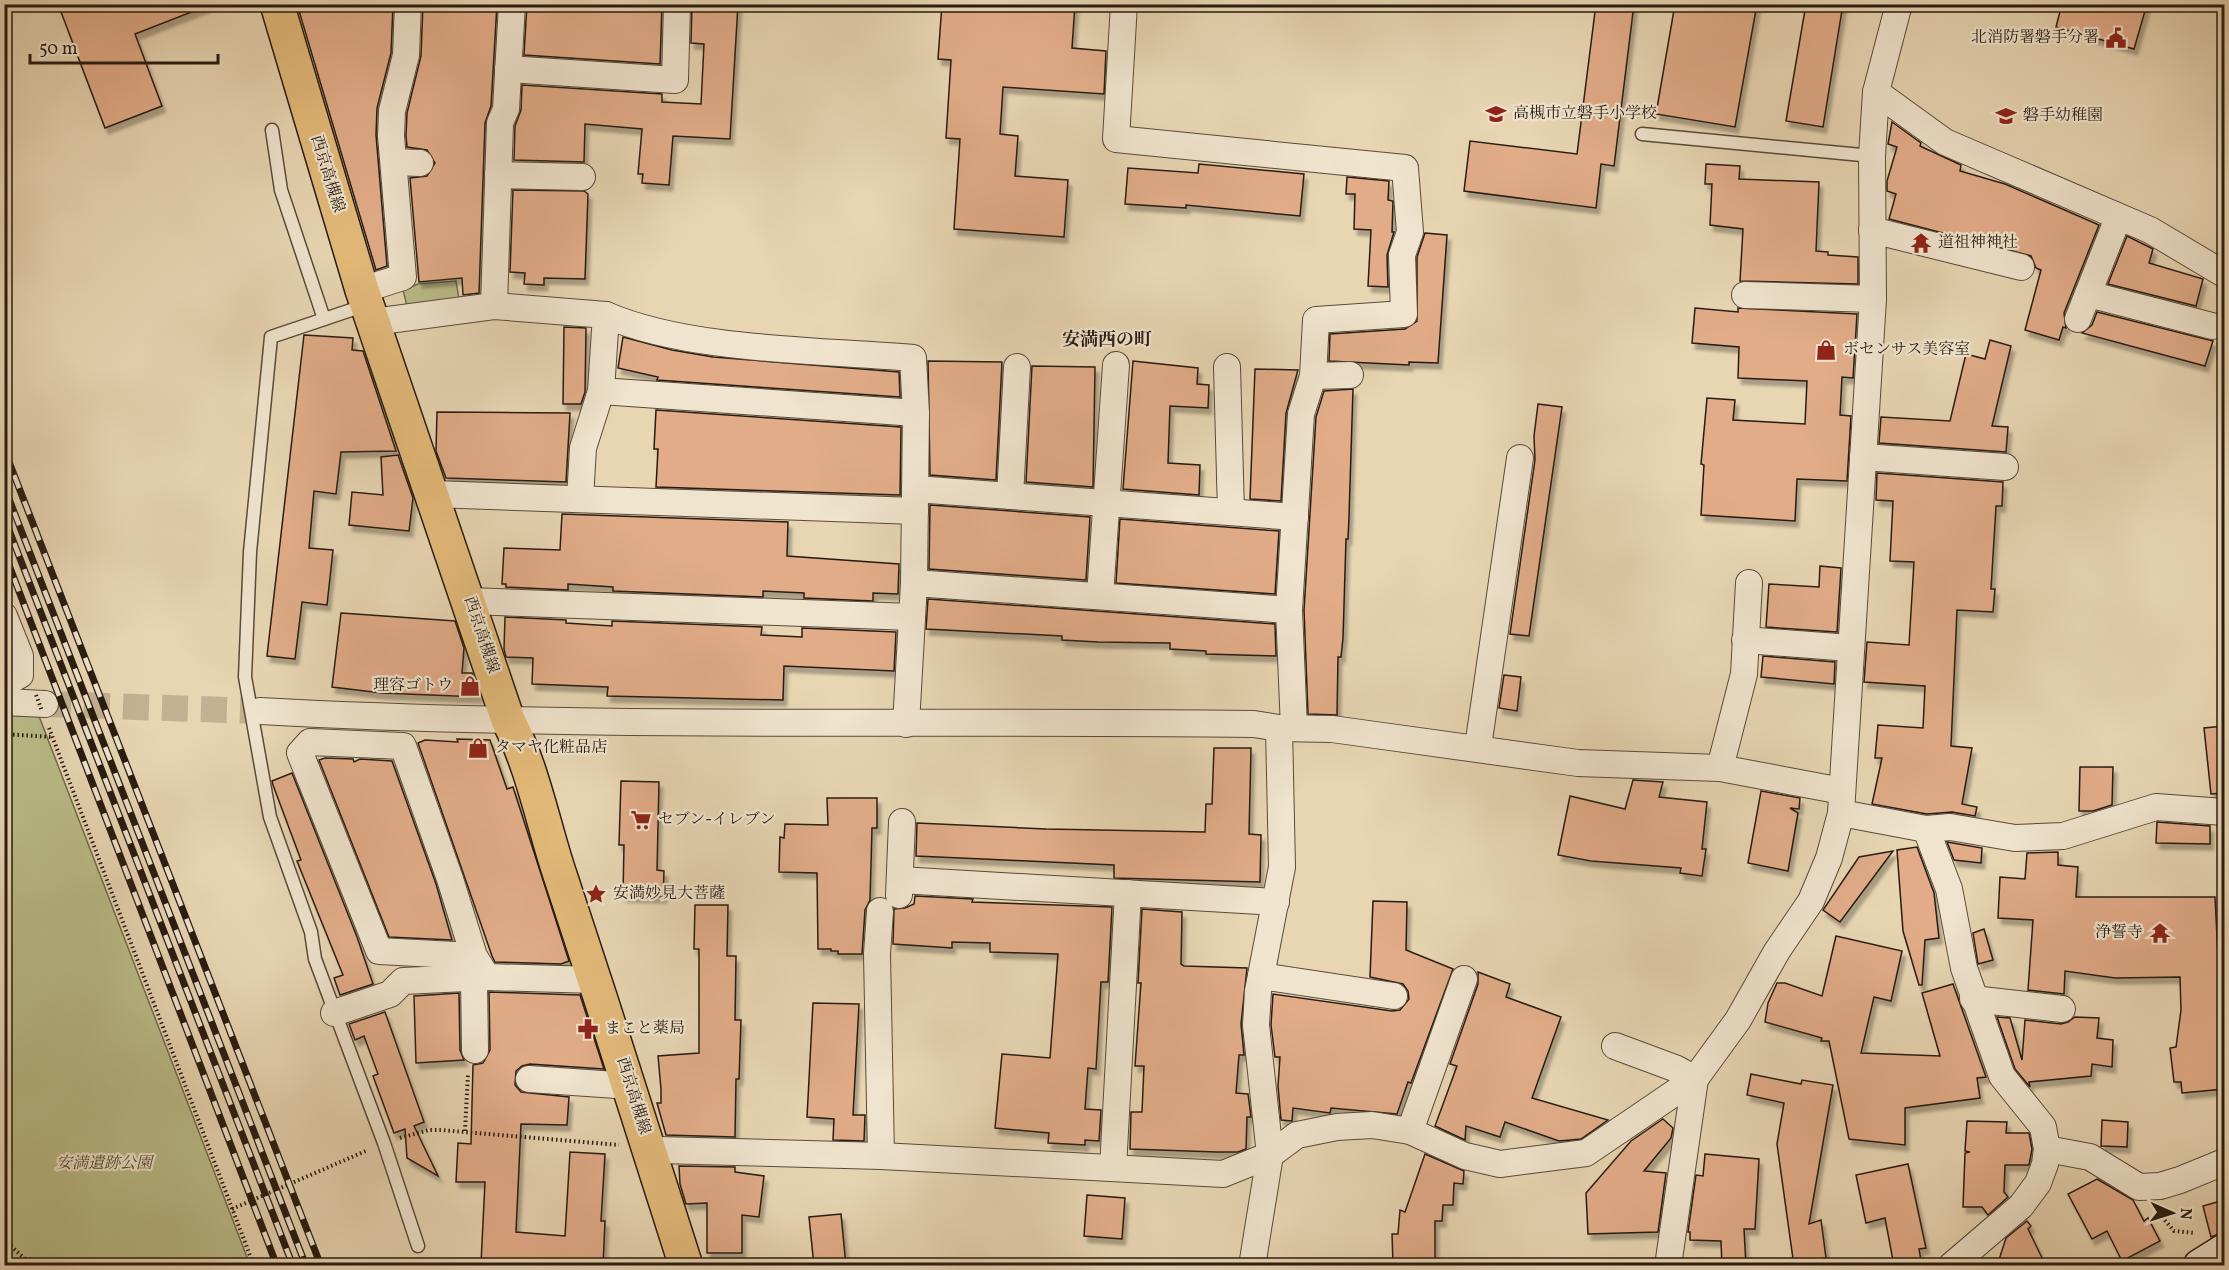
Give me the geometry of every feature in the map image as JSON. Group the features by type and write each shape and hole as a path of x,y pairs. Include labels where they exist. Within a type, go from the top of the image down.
{"main road":[{"name":"西京高槻線","path":"277,4 367,305 508,720 520,742 560,876 596,980 686,1266"},
{"path":"2200,1266 2212,1242"}],"street":[{"path":"367,305 403,277 391,136 392,111 406,55 408,4"},
{"path":"494,306 500,123 506,109 512,4"},
{"path":"508,69 675,80 677,4"},
{"path":"1124,4 1116,139 1405,168 1410,232 1402,255 1404,314 1316,320 1313,376 1301,414 1289,610 1282,867 1261,976 1256,1025 1270,1155 1252,1266"},
{"path":"658,1150 881,1156 1223,1174 1270,1155 1297,1135 1337,1127 1372,1125 1410,1131 1465,1156 1500,1164 1586,1153 1695,1079 1738,1020 1777,951 1811,901 1829,858 1841,802 1873,299 1872,156 1876,92 1899,4"},
{"path":"1876,92 1945,142 2150,230 2224,274"},
{"path":"394,162 420,163"},
{"path":"498,175 582,177"},
{"path":"2078,319 2118,218"},
{"path":"1872,230 2021,267"},
{"path":"2088,294 2212,326"},
{"path":"1744,295 1873,299"},
{"path":"367,305 494,306 606,315 630,325 662,333 738,344 913,358 916,413 914,583 906,723"},
{"path":"580,499 583,448 601,391 606,315"},
{"path":"1100,596 1116,365"},
{"path":"1010,496 1017,367"},
{"path":"1227,367 1231,512"},
{"path":"1313,376 1350,375"},
{"path":"601,391 916,413"},
{"path":"1478,747 1520,458"},
{"path":"1863,458 2005,467"},
{"path":"433,494 580,499 915,500 1010,496 1295,517"},
{"path":"914,583 1289,610"},
{"path":"1720,768 1744,674 1749,583"},
{"path":"469,601 912,617"},
{"path":"4,616 20,656 20,675 4,684"},
{"path":"1745,640 1850,648"},
{"path":"4,702 41,703"},
{"path":"260,711 368,717 508,720 1254,724 1287,728 1332,729 1578,762 1720,768 1926,829 1950,827 2015,838 2063,836 2156,807 2224,812"},
{"path":"475,1050 478,971 450,879 404,746 310,742 300,753 379,951 478,971 596,980"},
{"path":"881,1156 877,954 893,896 902,822"},
{"path":"1926,829 1949,889 1964,968 1973,999 2002,1076 2043,1127 2047,1149 2045,1164 2038,1183 2021,1206 1951,1266"},
{"path":"893,896 1128,893 1276,902"},
{"path":"1113,1168 1128,893"},
{"path":"334,1013 390,994 403,981 478,971"},
{"path":"1261,976 1394,996"},
{"path":"1410,1131 1464,979"},
{"path":"1973,999 2062,1009"},
{"path":"1614,1047 1677,1069 1695,1079"},
{"path":"529,1079 630,1086"},
{"path":"1668,1266 1695,1079"},
{"path":"2047,1149 2090,1157 2139,1187 2160,1186 2224,1162"}],"lane":[{"path":"272,130 280,190 324,319"},
{"path":"1642,134 1872,156"},
{"path":"367,305 271,337 250,552 245,677 270,817 293,874 311,932 315,959 384,1143 418,1246"}],"path":[{"path":"41,703 254,1266"},
{"path":"4,734 52,737"},
{"path":"465,1131 468,1067 475,1050"},
{"path":"232,1209 384,1143 429,1130 465,1131 626,1146"},
{"path":"2139,1187 2162,1219 2174,1231 2212,1242"},
{"path":"4,1240 33,1266"}],"green space":[{"path":"456,281 459,299 407,306 403,290 418,284"},
{"name":"安満遺跡公園","path":"5,709 37,711 250,1265 5,1266"}],"building":[{"path":"58,4 207,4 207,6 135,34 162,106 105,128"},
{"path":"297,4 393,4 391,53 377,108 376,135 387,266 376,270"},
{"path":"423,4 497,4 491,106 485,123 479,293 463,295 462,278 419,282 410,178 427,176 435,163 427,150 407,147 406,136 407,113 421,56"},
{"path":"527,4 662,4 660,64 524,55"},
{"path":"692,4 738,4 730,139 673,136 669,185 642,183 643,174 638,174 642,129 585,124 584,162 514,160 515,126 521,110 522,85 662,94 662,102 701,104 704,44 691,43"},
{"path":"942,4 1075,4 1072,48 1106,51 1104,94 1003,87 1000,134 1018,136 1015,176 1068,180 1064,237 954,229 960,139 946,138 951,60 938,59"},
{"path":"1596,4 1634,4 1614,166 1601,164 1596,208 1464,191 1470,141 1577,154"},
{"path":"1675,4 1757,4 1735,127 1656,114"},
{"path":"1806,4 1843,4 1823,127 1786,121"},
{"name":"北消防署磐手分署","path":"2062,4 2147,4 2134,49 2056,27"},
{"path":"1892,122 1921,143 1920,146 1961,165 1960,171 2005,184 2099,225 2064,313 2066,328 2063,327 2059,340 2025,330 2041,270 2036,268 2031,256 1889,219 1896,194 1887,191 1887,181 1897,147 1888,144"},
{"path":"1199,164 1304,174 1300,216 1186,205 1186,208 1125,204 1128,168 1198,173"},
{"path":"1706,164 1740,166 1739,179 1819,182 1816,251 1828,252 1828,255 1858,257 1858,284 1740,281 1743,229 1710,225 1712,184 1705,184"},
{"path":"1347,177 1389,181 1388,200 1393,201 1392,232 1394,232 1387,255 1388,287 1368,286 1371,230 1354,229 1355,194 1346,194"},
{"path":"513,190 584,191 588,194 585,279 544,278 544,285 524,284 525,273 510,272"},
{"path":"1425,233 1447,235 1438,363 1409,362 1409,365 1329,361 1330,334 1405,329 1417,321 1417,257"},
{"path":"2127,236 2153,249 2149,263 2203,279 2196,306 2108,284"},
{"path":"1695,308 1738,312 1738,308 1857,314 1853,378 1842,377 1840,415 1851,416 1847,481 1797,479 1795,521 1701,515 1704,465 1701,464 1707,398 1735,400 1733,420 1805,424 1807,381 1738,378 1739,347 1692,343"},
{"path":"2097,312 2213,341 2205,366 2082,333 2092,325"},
{"path":"564,327 586,328 585,392 581,404 563,404"},
{"path":"304,335 353,338 352,350 363,351 396,451 341,452 336,494 314,491 309,548 333,550 327,605 302,602 295,659 267,656"},
{"path":"623,337 672,350 713,357 899,372 900,397 657,380 658,377 618,368"},
{"path":"1990,340 2011,346 1992,426 2008,427 2006,452 1879,443 1881,417 1950,421 1966,354 1985,359"},
{"path":"928,361 1002,362 996,480 930,475"},
{"path":"1133,361 1198,368 1197,384 1209,385 1208,408 1170,406 1168,463 1200,465 1199,495 1123,489"},
{"path":"1032,366 1095,367 1093,487 1026,482"},
{"path":"1255,369 1298,370 1286,413 1281,501 1250,499"},
{"path":"1353,389 1348,539 1346,539 1343,638 1341,657 1338,657 1337,715 1308,714 1304,610 1316,417 1324,391"},
{"path":"1538,404 1562,407 1529,636 1510,634 1535,460 1534,436"},
{"path":"656,410 901,427 900,495 656,487 658,449 654,449"},
{"path":"437,412 570,413 566,482 446,478 436,451"},
{"path":"398,455 413,498 409,531 349,525 352,492 383,495 381,457"},
{"path":"1877,473 2003,482 2002,506 1996,506 1991,589 1995,589 1993,612 1957,610 1951,746 1972,748 1962,804 1977,807 1975,816 1952,812 1927,814 1872,804 1882,758 1875,758 1878,725 1923,728 1925,686 1864,682 1867,642 1909,645 1914,562 1890,561 1893,501 1876,500"},
{"path":"930,505 1090,517 1086,580 929,569"},
{"path":"562,514 788,522 787,556 899,564 898,594 873,593 873,601 804,598 804,593 763,591 763,597 613,591 613,587 568,584 568,590 506,587 506,584 502,584 504,548 560,550"},
{"path":"1120,519 1279,531 1275,594 1116,583"},
{"path":"1820,566 1841,568 1837,632 1766,627 1769,584 1819,587"},
{"path":"928,599 1275,624 1276,656 1206,654 1206,651 1170,649 1170,643 1062,640 1062,636 926,629"},
{"path":"341,613 455,621 464,648 462,673 472,673 479,697 382,693 332,687"},
{"path":"505,617 566,620 566,623 612,626 612,621 762,627 761,635 802,637 802,628 896,632 894,671 784,666 783,700 607,696 608,687 532,684 533,658 506,657"},
{"path":"1763,656 1835,662 1834,684 1761,677"},
{"path":"1504,675 1521,677 1517,711 1499,708"},
{"path":"2224,726 2224,793 2211,794 2204,728"},
{"path":"457,739 490,740 507,789 513,787 569,961 561,964 495,962 418,743 425,740 458,742"},
{"path":"1214,748 1251,748 1249,834 1261,835 1260,882 1114,878 1114,865 916,856 917,823 1046,829 1205,832 1206,804 1212,804"},
{"path":"325,758 353,759 354,762 360,759 392,761 436,884 452,940 389,937 319,760"},
{"path":"2080,767 2113,767 2112,805 2093,811 2079,811"},
{"path":"292,773 357,937 373,984 340,995 334,978 343,975 297,861 301,860 272,781"},
{"path":"1633,780 1663,782 1659,797 1707,802 1702,849 1706,849 1702,876 1680,873 1681,868 1591,861 1558,855 1570,796 1625,809"},
{"path":"621,781 659,782 657,870 664,871 663,897 623,896 624,845 619,845"},
{"path":"1761,791 1800,798 1799,809 1790,808 1798,813 1788,871 1748,863"},
{"path":"827,798 877,798 877,828 872,828 870,900 865,910 862,954 838,954 838,951 831,951 831,949 818,949 817,873 779,872 780,837 784,838 785,824 828,825"},
{"path":"2157,822 2210,826 2210,844 2156,843"},
{"path":"1947,842 1982,848 1981,863 1954,860"},
{"path":"1917,847 1934,893 1939,938 1925,940 1922,985 1919,985 1903,931 1897,850"},
{"path":"1893,851 1840,922 1823,910 1859,857"},
{"path":"2058,852 2058,865 2078,867 2076,897 2215,897 2221,1018 2224,1018 2224,1089 2182,1093 2181,1082 2174,1082 2170,1048 2176,1047 2181,1010 2180,977 2115,978 2065,971 2064,994 2028,990 2033,920 1998,918 2000,877 2025,879 2027,853"},
{"path":"915,896 973,899 972,902 1112,907 1108,982 1101,982 1096,1069 1088,1068 1085,1109 1101,1110 1099,1141 1085,1140 1085,1145 1048,1143 1049,1133 995,1128 1002,1054 1050,1058 1058,954 990,952 990,943 952,942 952,948 893,944 894,909 914,904"},
{"path":"1373,901 1407,902 1406,950 1453,969 1411,1083 1408,1082 1397,1114 1331,1108 1330,1113 1293,1108 1292,1121 1281,1120 1278,1086 1280,1057 1275,1057 1271,1025 1273,994 1392,1011 1400,1010 1409,999 1408,991 1403,984 1370,977"},
{"path":"695,905 728,905 727,956 736,956 735,1020 741,1020 739,1079 736,1079 735,1137 666,1135 657,1103 661,1103 658,1056 699,1053 699,949 694,949"},
{"path":"1142,909 1182,912 1181,964 1184,966 1247,968 1241,1024 1244,1055 1239,1055 1236,1093 1248,1094 1251,1117 1247,1117 1246,1149 1238,1152 1217,1152 1130,1149 1131,1112 1142,1112 1144,1066 1135,1066 1141,983 1138,983"},
{"path":"1984,929 1993,960 1978,964 1973,933"},
{"path":"1836,936 1902,951 1891,1001 1874,997 1861,1053 1940,1056 1922,993 1953,984 1986,1077 1977,1078 1980,1098 1905,1108 1905,1145 1849,1139 1829,1041 1821,1041 1822,1038 1765,1022 1768,1003 1777,983 1785,983 1822,996"},
{"path":"1478,972 1510,984 1506,997 1561,1017 1532,1098 1608,1120 1581,1139 1559,1141 1505,1122 1500,1137 1466,1126 1465,1140 1435,1126 1457,1066 1450,1064 1478,984"},
{"path":"489,992 580,995 604,1069 530,1064 516,1071 515,1085 521,1092 569,1097 567,1125 521,1124 516,1232 565,1236 570,1152 605,1154 601,1221 605,1221 603,1266 481,1263 485,1182 456,1182 458,1143 471,1144 473,1065 483,1063 490,1050"},
{"path":"459,993 460,1050 464,1060 416,1063 414,996"},
{"path":"813,1003 859,1004 853,1115 865,1115 864,1141 833,1140 834,1119 807,1117"},
{"path":"385,1012 424,1122 414,1126 438,1176 407,1158 405,1129 394,1133 373,1076 378,1074 364,1036 355,1040 349,1024"},
{"path":"1997,1017 2010,1018 2022,1060 2025,1020 2061,1024 2075,1017 2099,1018 2097,1038 2113,1040 2112,1067 2092,1064 2091,1076 2029,1082 2030,1087 2015,1069"},
{"path":"1751,1074 1801,1084 1802,1080 1833,1085 1809,1224 1821,1220 1826,1258 1802,1261 1802,1266 1794,1266 1777,1144 1784,1103 1747,1095"},
{"path":"1663,1119 1673,1128 1671,1138 1644,1171 1666,1173 1658,1232 1588,1234 1586,1193 1631,1141"},
{"path":"2102,1120 2128,1122 2127,1147 2101,1146"},
{"path":"1967,1121 2007,1122 2006,1133 2029,1133 2032,1149 2029,1165 2005,1165 2004,1192 2008,1197 1988,1215 1982,1207 1963,1207 1965,1153 1970,1152 1965,1151"},
{"path":"1425,1154 1464,1171 1463,1184 1454,1183 1453,1205 1443,1205 1442,1221 1435,1221 1435,1263 1393,1264 1392,1234 1398,1234 1400,1210 1405,1212"},
{"path":"1705,1154 1759,1159 1755,1229 1744,1229 1746,1266 1722,1266 1721,1241 1690,1240 1690,1232 1688,1232 1696,1175 1703,1176"},
{"path":"1908,1164 1926,1248 1919,1249 1922,1266 1894,1266 1885,1218 1866,1223 1856,1175"},
{"path":"679,1166 735,1167 735,1172 764,1176 759,1217 742,1215 742,1253 707,1253 707,1203 686,1204 680,1184"},
{"path":"2097,1179 2133,1200 2144,1221 2148,1218 2160,1241 2122,1261 2107,1231 2092,1239 2068,1194"},
{"path":"1087,1195 1125,1198 1122,1239 1084,1236"},
{"path":"2224,1200 2224,1232 2211,1237 2203,1206"},
{"path":"841,1214 846,1266 814,1266 809,1217"},
{"path":"2027,1221 2031,1226 2028,1229 2046,1266 1997,1266 2006,1238"}],"tunnel":[{"path":"45,704 260,711"}],"railway":[{"path":"4,449 321,1266"},
{"path":"4,486 306,1266"},
{"path":"4,517 293,1266"},
{"path":"4,552 277,1266"}],"place":[{"name":"北消防署磐手分署","path":"2116,38"},
{"name":"高槻市立磐手小学校","path":"1496,114"},
{"name":"磐手幼稚園","path":"2006,116"},
{"name":"道祖神神社","path":"1921,243"},
{"name":"ボセンサス美容室","path":"1826,350"},
{"name":"理容ゴトウ","path":"470,686"},
{"name":"タマヤ化粧品店","path":"478,748"},
{"name":"セブン-イレブン","path":"641,820"},
{"name":"安満妙見大菩薩","path":"596,894"},
{"name":"浄誓寺","path":"2160,933"},
{"name":"まこと薬局","path":"588,1029"}],"district":[{"name":"安満西の町","path":"1107,340"}]}
